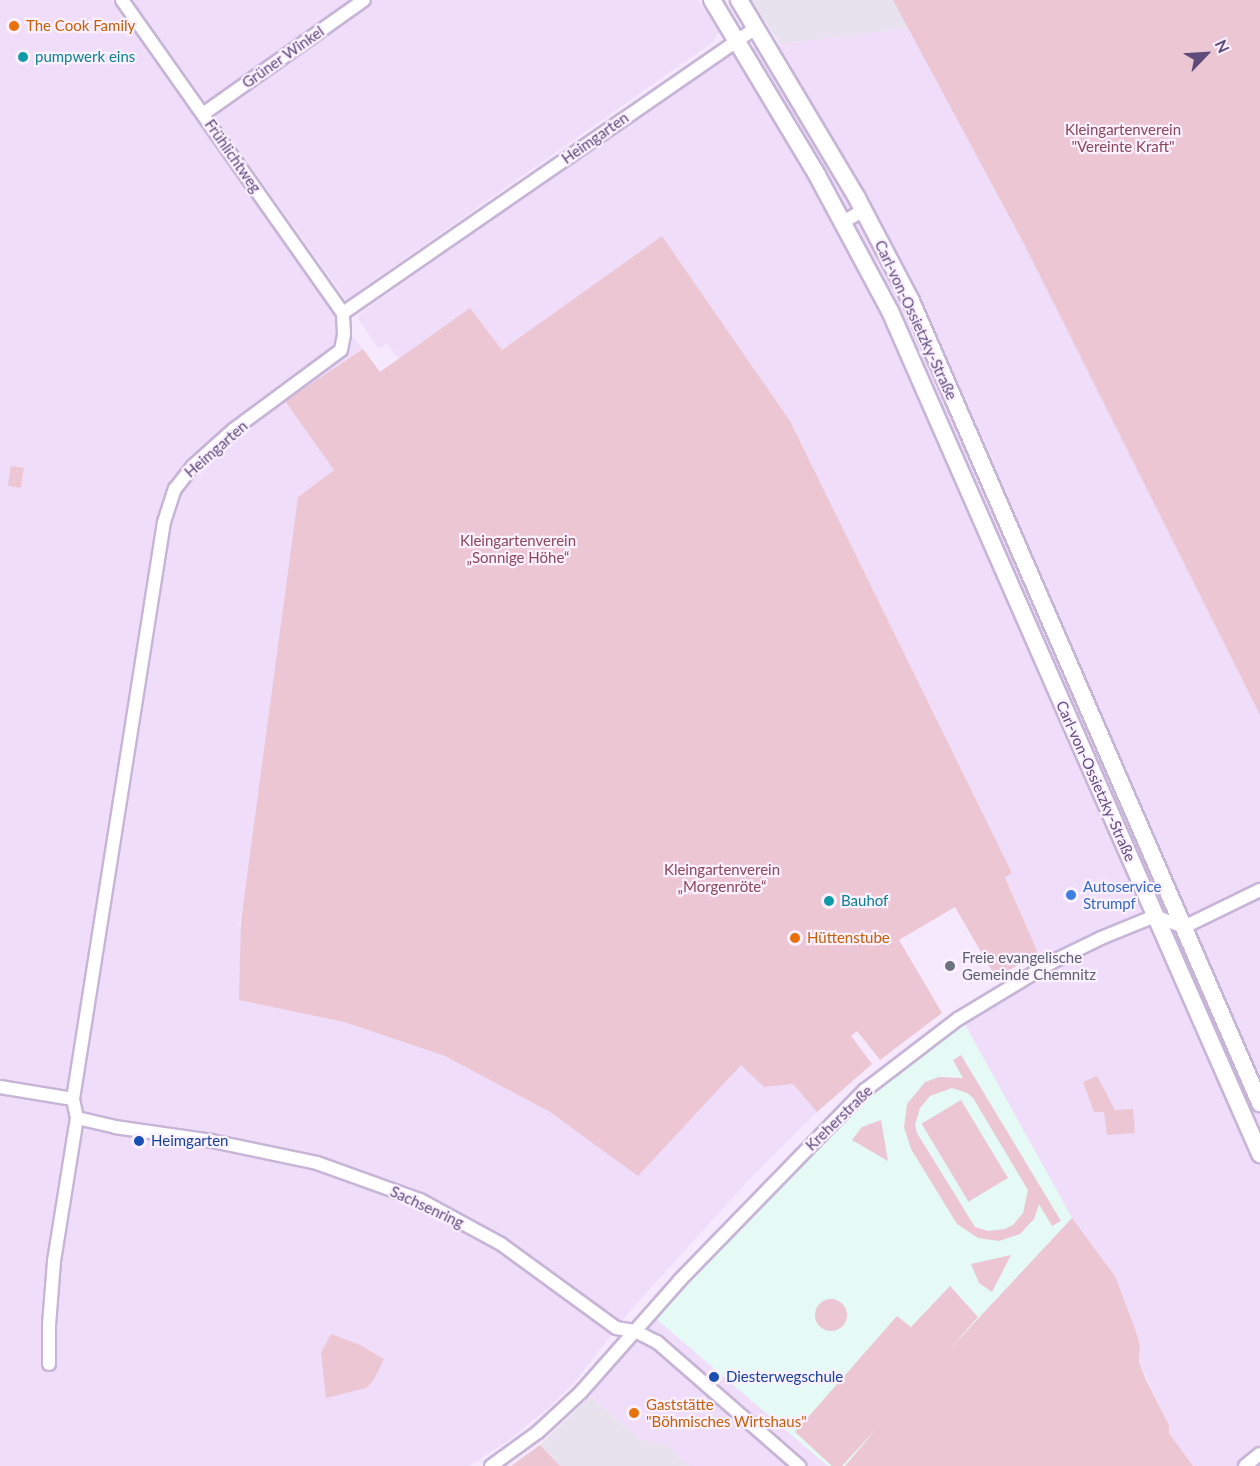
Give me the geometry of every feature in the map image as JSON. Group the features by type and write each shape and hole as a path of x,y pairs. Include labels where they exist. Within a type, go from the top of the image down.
{"street":[{"name":"Frühlichtweg","path":"122,0 343,313"},
{"name":"Grüner Winkel","path":"203,114 364,0"},
{"name":"Carl-von-Ossietzky-Straße","path":"712,0 843,222 890,311 1260,1154"},
{"name":"Carl-von-Ossietzky-Straße","path":"739,0 864,210 910,301 1260,1103"},
{"path":"737,39 757,27"},
{"name":"Heimgarten","path":"73,1099 155,566 170,500 181,480 214,446 341,350 344,334 343,313 737,39"},
{"path":"843,222 864,210"},
{"path":"1019,605 1039,596"},
{"path":"1155,916 1184,927 1260,890"},
{"name":"Kreherstraße","path":"491,1466 538,1432 581,1392 680,1280 865,1090 958,1020 1052,962 1155,916"},
{"path":"0,1087 73,1099 77,1118 54,1261 49,1325 49,1364"},
{"name":"Sachsenring","path":"77,1118 115,1127 212,1141 317,1163 420,1200 501,1244 616,1328 635,1331 657,1342 799,1466"},
{"path":"1245,1466 1260,1454"}],"shaded area":[{"path":"0,0 111,0 328,306 363,349 285,401 334,470 298,497 252,853 239,926 242,927 239,1000 344,1022 445,1056 550,1112 638,1175 741,1064 764,1087 793,1084 817,1112 746,1183 635,1305 573,1384 509,1440 469,1466 0,1466"},
{"path":"133,0 698,0 719,32 713,42 346,300"},
{"path":"751,0 893,0 909,28 780,44"},
{"path":"909,28 1023,242 1260,715 1260,1466 1193,1466 1169,1433 1169,1425 1139,1362 1140,1346 1115,1276 1072,1218 964,1023 1045,969 1005,876 1012,873 790,421 662,236 502,350 470,308 398,359 387,343 379,349 358,318 359,314 734,50"},
{"path":"964,1023 1072,1218 922,1379 845,1466 828,1466 653,1316 867,1093"},
{"path":"653,1316 828,1466 689,1466 667,1446 639,1439 585,1391"},
{"path":"590,1396 639,1439 667,1446 689,1466 560,1466 540,1445"}],"green space":[{"name":"Kleingartenverein \"Vereinte Kraft\"","path":"893,0 1260,0 1260,715 1023,242"},
{"path":"662,236 790,421 1012,873 1005,877 1038,953 996,978 955,907 899,940 942,1013 880,1060 857,1031 851,1036 872,1064 817,1112 793,1084 764,1087 741,1065 638,1176 550,1112 445,1056 344,1022 239,1000 239,996 241,921 298,497 334,470 285,401 363,349 380,372 470,308 502,350"},
{"path":"11,466 24,468 21,488 8,486"},
{"path":"961,1055 1061,1221 1052,1226 1039,1204 1034,1219 1020,1234 999,1241 978,1238 957,1224 911,1149 904,1127 907,1104 925,1082 939,1077 963,1078 953,1060","holes":["952,1088 967,1093 973,1098 1028,1190 1023,1213 1013,1225 1005,1229 988,1231 975,1227 917,1133 915,1125 920,1108 930,1096"]},
{"path":"1097,1076 1115,1110 1133,1109 1135,1133 1107,1135 1104,1112 1094,1112 1083,1082"},
{"path":"961,1100 1008,1178 968,1202 922,1124"},
{"path":"881,1120 888,1161 852,1140 862,1127"},
{"path":"1072,1218 1115,1276 1135,1329 1140,1346 1139,1362 1146,1380 1169,1425 1169,1433 1193,1466 845,1466 877,1428 842,1466 832,1466 795,1432 897,1316 911,1327 950,1286 978,1317 948,1351"},
{"path":"1011,1255 992,1292 979,1283 971,1264"},
{"path":"831,1299 842,1304 847,1315 842,1326 831,1331 820,1326 815,1315 820,1304"},
{"path":"331,1334 358,1344 384,1359 373,1381 366,1388 326,1398 321,1353"},
{"path":"540,1445 560,1466 511,1466"}],"place":[{"name":"The Cook Family","path":"14,26"},
{"name":"pumpwerk eins","path":"23,57"},
{"name":"Autoservice Strumpf","path":"1071,895"},
{"name":"Bauhof","path":"829,901"},
{"name":"Hüttenstube","path":"795,938"},
{"name":"Freie evangelische Gemeinde Chemnitz","path":"950,966"},
{"name":"Heimgarten","path":"139,1141"},
{"name":"Diesterwegschule","path":"714,1377"},
{"name":"Gaststätte \"Böhmisches Wirtshaus\"","path":"634,1413"}],"park label":[{"name":"Kleingartenverein „Sonnige Höhe“","path":"518,548"},
{"name":"Kleingartenverein „Morgenröte“","path":"722,878"}]}
